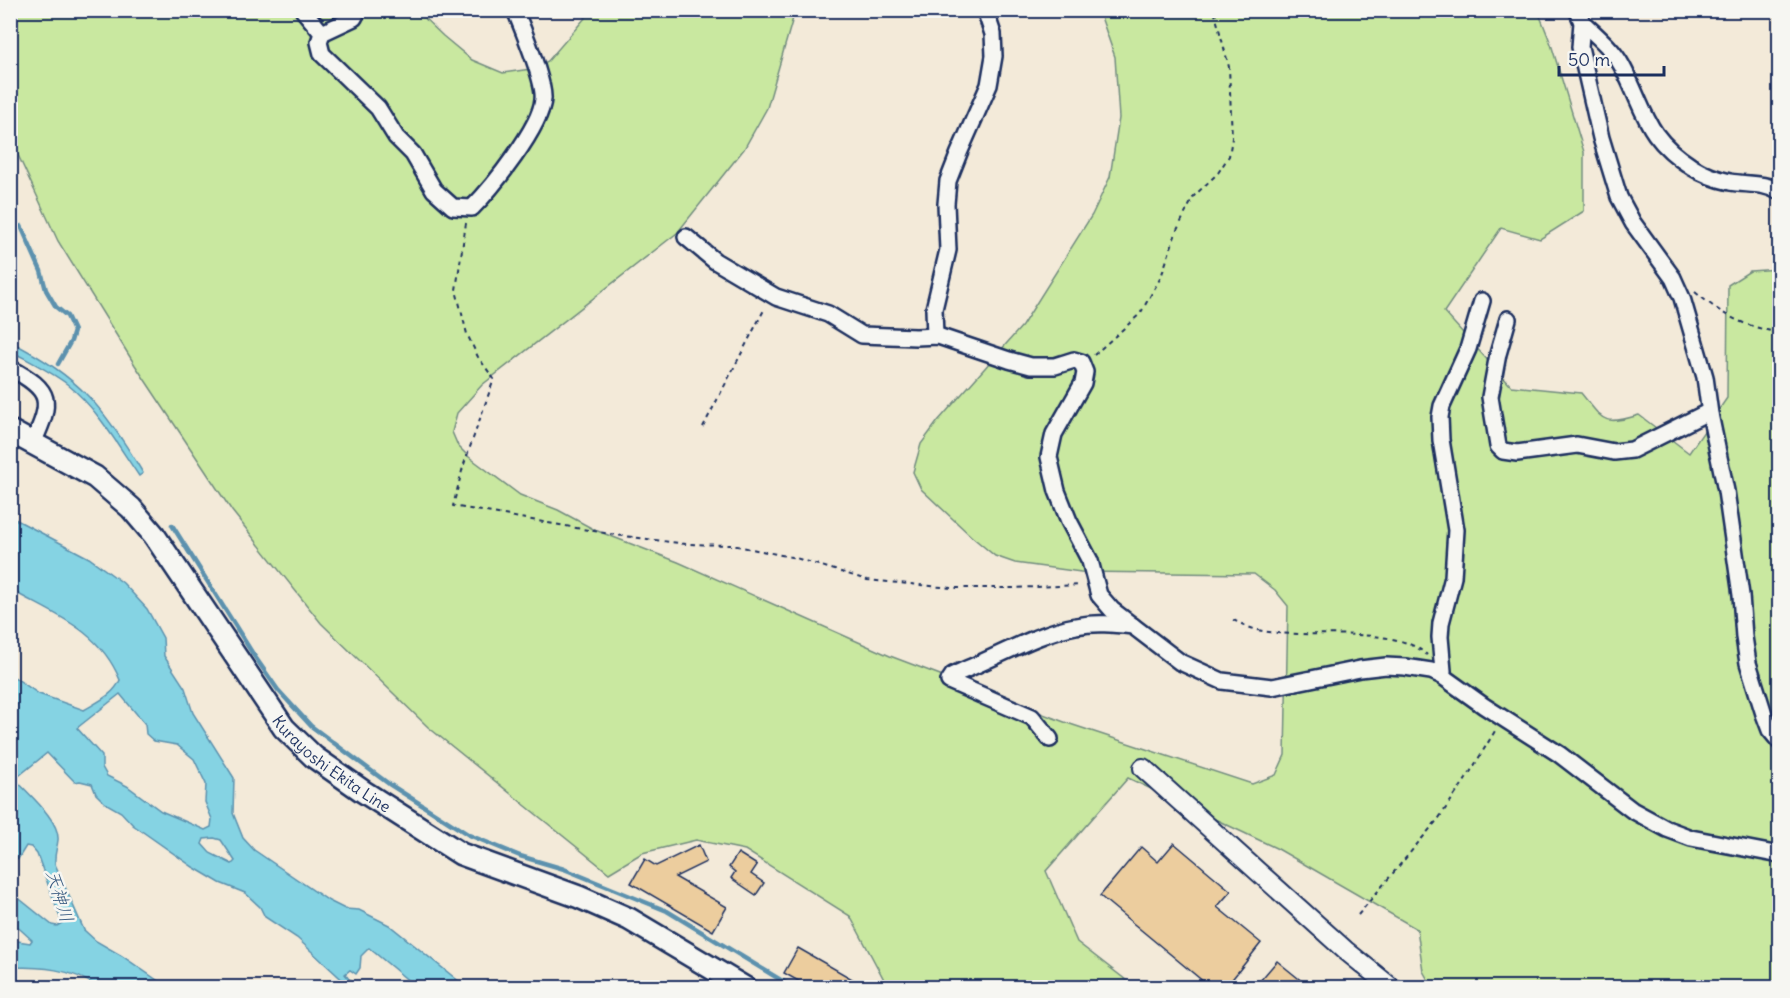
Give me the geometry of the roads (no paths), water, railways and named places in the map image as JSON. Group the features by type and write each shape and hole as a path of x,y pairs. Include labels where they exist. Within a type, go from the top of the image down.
{"main road":[{"name":"Kurayoshi Ekita Line","path":"10,431 95,477 131,508 154,535 284,728 314,757 461,854 579,897 629,919 745,987"}],"street":[{"path":"303,10 322,33"},
{"path":"358,10 354,18 322,33 319,42 322,54 378,108 396,137 413,154 434,190 453,207 468,208 472,208 502,174 533,126 543,100 541,84 515,10"},
{"path":"936,336 934,309 948,250 946,204 948,181 989,85 994,56 993,34 985,10"},
{"path":"1579,16 1621,64 1643,116 1666,148 1712,177 1732,182 1756,183 1779,192"},
{"path":"1579,16 1580,47 1601,138 1619,197 1633,223 1673,278 1682,298 1706,377 1710,414 1726,491 1748,663 1770,730 1779,742"},
{"path":"686,237 715,261 772,294 828,314 862,335 947,338 1032,366 1055,366 1074,360 1081,362 1085,372 1083,382 1054,434 1049,457 1052,474 1069,520 1090,561 1099,595 1112,610 1180,662 1222,681 1257,687 1272,687 1386,666 1442,673 1503,718 1559,754 1632,810 1667,830 1691,838 1779,855"},
{"path":"1442,673 1441,622 1453,577 1456,530 1441,440 1440,417 1442,406 1468,349 1482,301"},
{"path":"1508,319 1498,354 1490,397 1498,446 1503,451 1516,453 1577,445 1614,452 1632,450 1704,414 1710,414"},
{"path":"10,368 32,379 44,393 47,408 33,443"},
{"path":"1050,739 1032,717 949,681 953,675 962,671 1046,635 1075,626 1102,623 1133,626"},
{"path":"1143,768 1345,950 1392,987"}],"water":[{"path":"11,342 55,368 88,396 116,430 143,473 139,476 106,427 78,394 54,375 11,351"},
{"name":"天神川","path":"11,517 89,558 123,583 147,609 163,638 164,656 185,688 193,713 234,778 233,813 243,838 254,850 329,901 345,909 359,910 389,925 466,987 416,987 369,948 361,956 360,968 356,974 350,970 345,974 349,979 365,987 350,987 297,938 265,917 260,907 245,893 220,883 193,867 133,825 121,812 105,803 96,794 92,784 75,782 47,753 15,779 54,824 58,840 55,864 84,930 96,941 167,987 97,987 66,972 44,968 11,967 11,940 30,943 32,940 11,921 11,892 52,925 57,926 62,923 37,854 31,847 26,846 18,859 11,860 11,675 39,694 84,710 109,694 120,680 111,663 88,636 59,616 11,590","holes":["120,694 145,724 146,734 154,741 177,745 194,759 206,784 205,802 212,819 211,827 205,830 161,811 127,786 107,776 102,767 102,756 77,728","204,839 221,840 235,861 232,864 210,853 202,844"]}],"waterway":[{"path":"10,211 15,220 10,221"},
{"path":"21,226 41,271 46,290 56,307 67,316 74,331 58,364"},
{"path":"172,525 253,654 278,690 311,726 389,784 469,835 520,856 564,869 667,911 794,988"}]}
